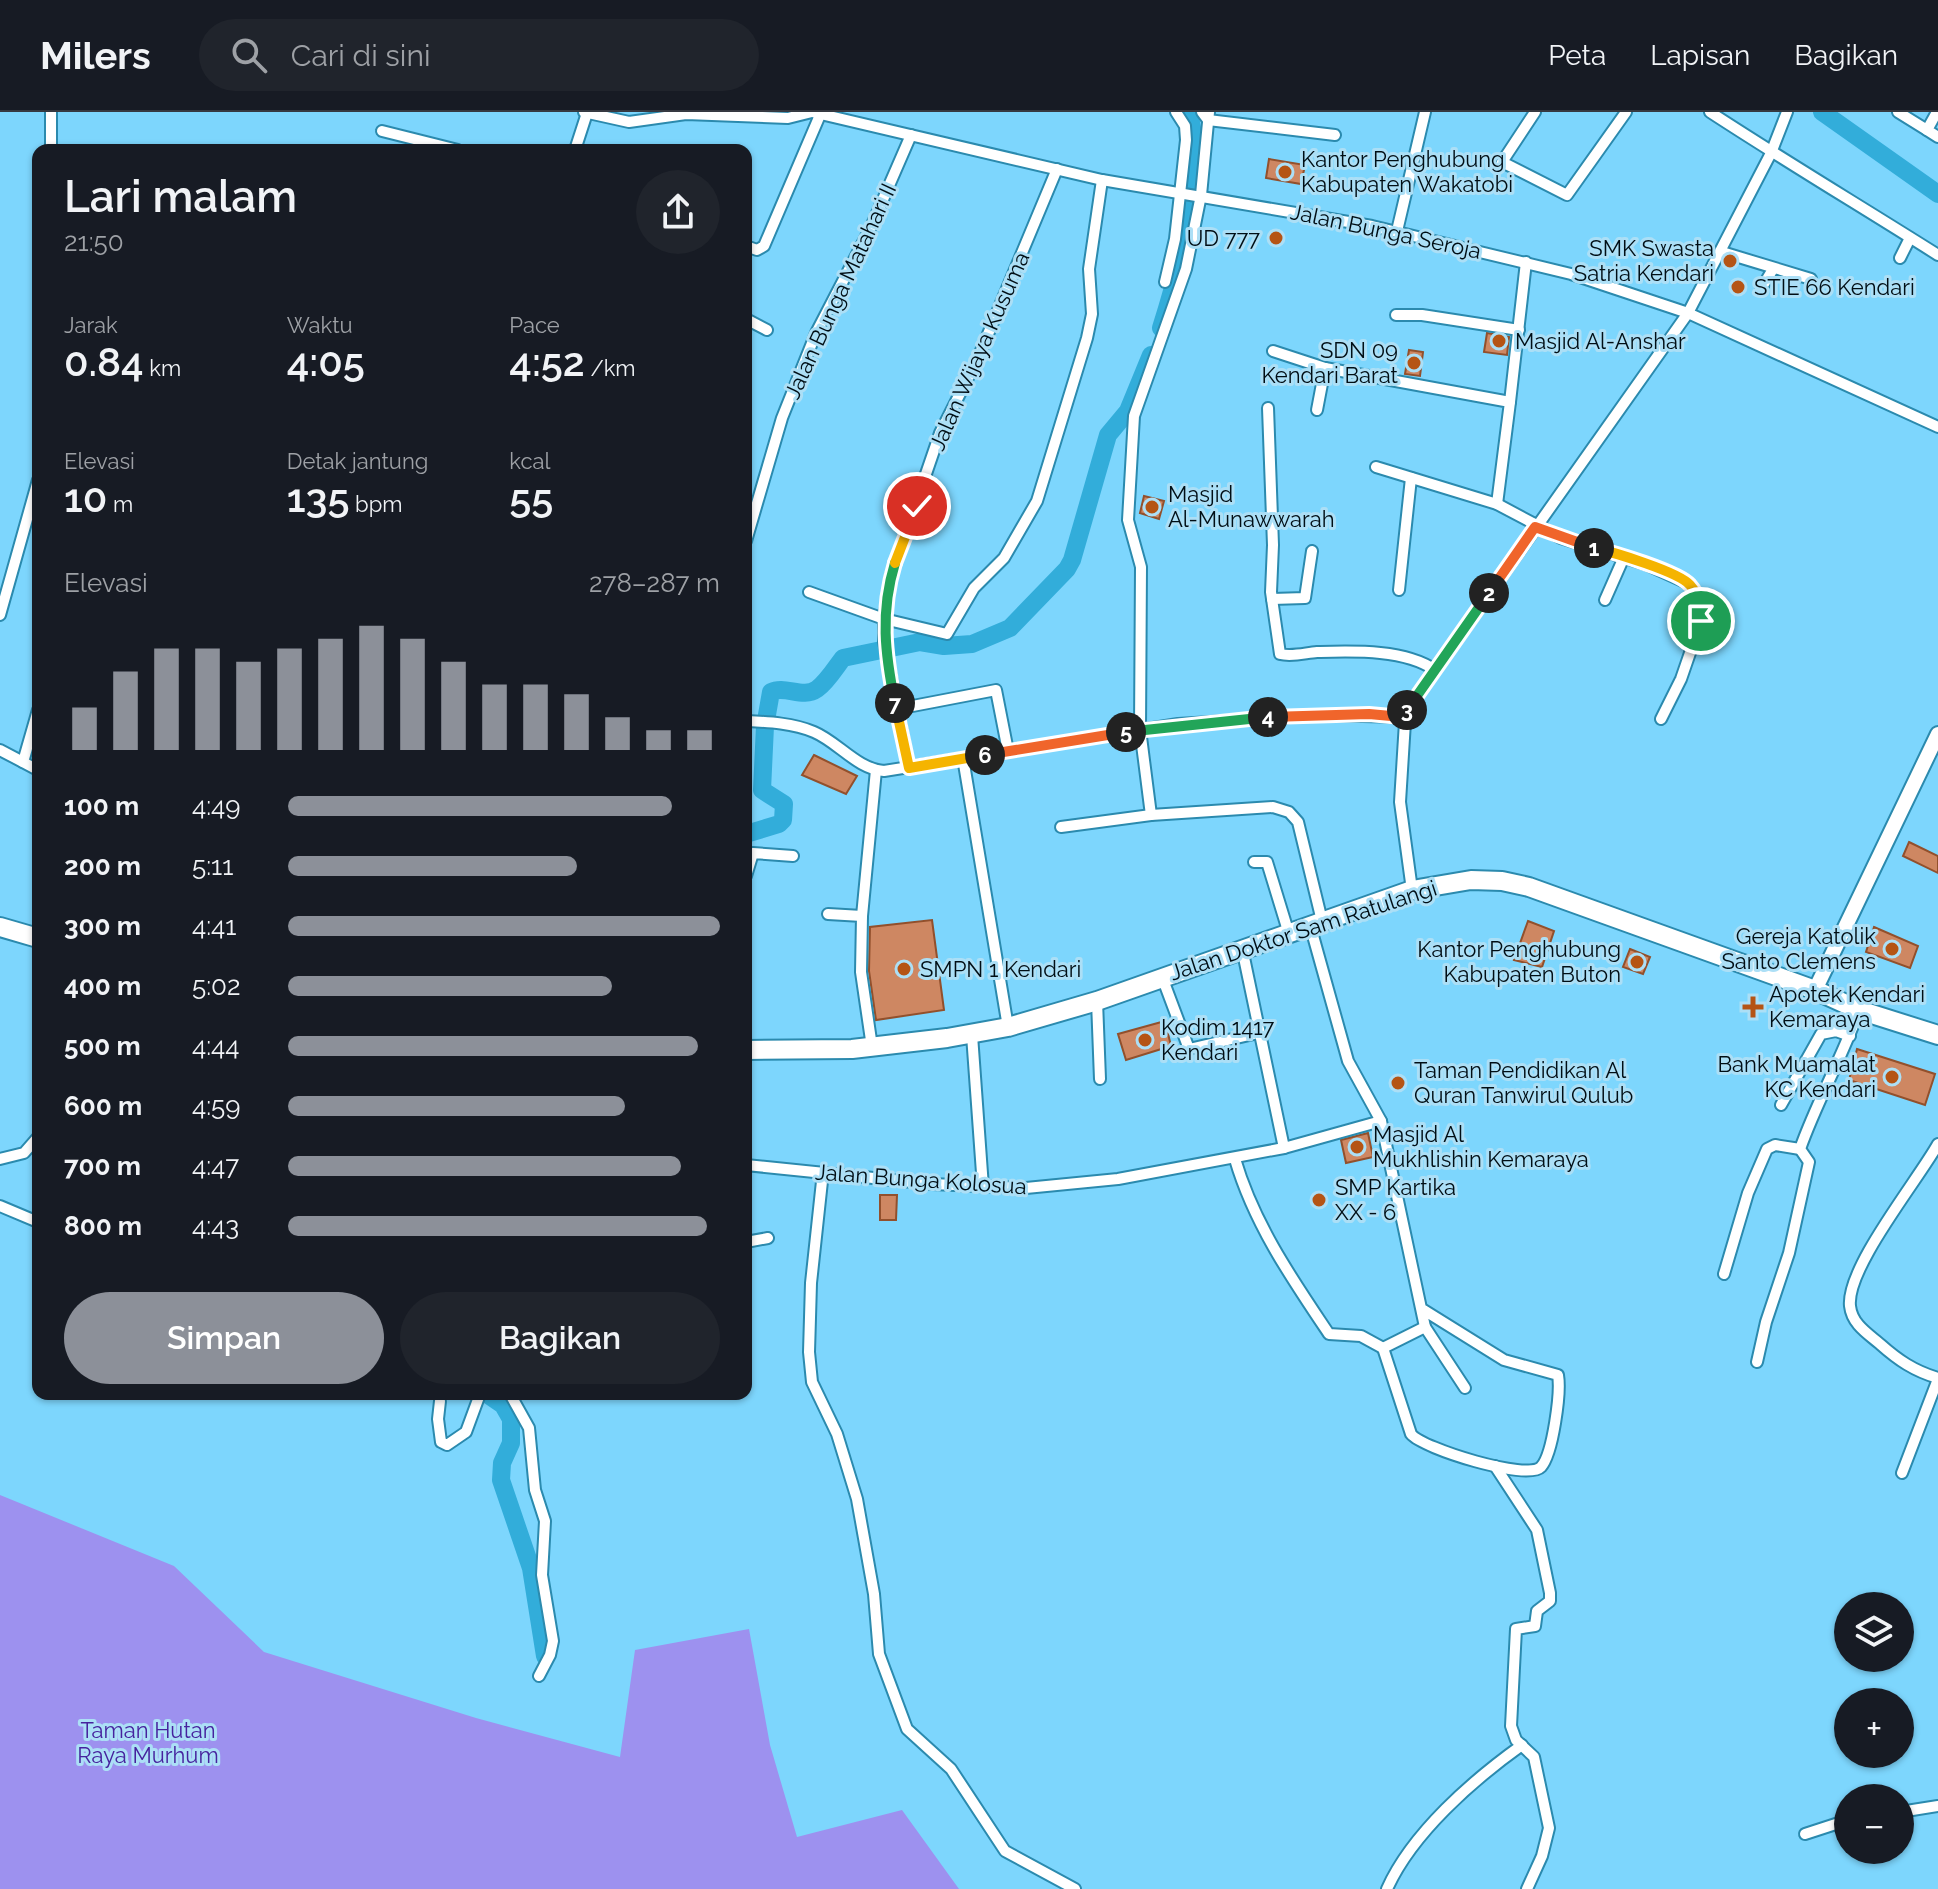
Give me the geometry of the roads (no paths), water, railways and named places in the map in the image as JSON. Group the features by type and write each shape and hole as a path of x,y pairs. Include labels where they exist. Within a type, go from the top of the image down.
{"highway":[{"name":"Jalan Doktor Sam Ratulangi","path":"752,1050 821,1052 972,1035 1008,1027 1097,1001 1412,890 1471,880 1502,881 1529,887 1815,990 1859,1010 1938,1035"},
{"path":"0,927 32,936"}],"street":[{"path":"51,112 51,144"},
{"path":"577,144 586,112 629,122 686,114 788,118 814,113"},
{"path":"1165,282 1175,239 1186,134 1176,112"},
{"path":"1397,231 1425,112"},
{"path":"1535,112 1502,162 1567,195 1626,112"},
{"path":"1710,112 1938,255"},
{"path":"1402,717 1688,313 1771,153 1787,112"},
{"path":"1898,112 1938,137"},
{"path":"1927,130 1937,112"},
{"path":"752,248 757,250 764,246 814,113"},
{"name":"Jalan Bunga Seroja","path":"814,113 1102,180 1199,194 1397,231 1526,262 1688,313 1938,427"},
{"path":"1151,815 1140,729 1141,567 1128,520 1134,416 1186,269 1199,194 1206,115 1335,135"},
{"path":"382,131 434,144"},
{"name":"Jalan Bunga Matahari II","path":"752,520 782,418 816,333 871,227 911,135"},
{"name":"Jalan Wijaya Kusuma","path":"909,768 885,657 884,619 891,576 935,446 978,358 1057,169"},
{"path":"809,592 884,619 948,633 974,588 1004,558 1037,501 1090,327 1089,269 1102,180"},
{"path":"1900,258 1910,238"},
{"path":"1722,252 1811,279"},
{"path":"1497,504 1526,262"},
{"path":"1761,289 1773,269"},
{"path":"1396,315 1422,315 1519,330"},
{"path":"752,322 767,330"},
{"path":"1273,351 1325,368 1510,402"},
{"path":"1317,410 1325,368"},
{"path":"1268,408 1272,599 1281,655 1325,652 1395,656 1417,659 1435,670"},
{"path":"1376,467 1497,504 1535,527 1685,581 1700,604 1699,629 1681,679 1661,719"},
{"path":"1399,590 1411,478"},
{"path":"0,615 32,501"},
{"path":"1272,599 1305,598 1312,551"},
{"path":"1605,600 1624,557"},
{"path":"897,709 996,690 1008,751"},
{"path":"752,721 790,725 815,732 876,770 909,768 1140,729 1234,719 1323,715 1402,717"},
{"path":"1402,717 1405,722 1402,831 1412,890"},
{"path":"23,762 32,731"},
{"path":"1815,990 1936,742"},
{"path":"0,750 32,767"},
{"path":"963,758 1008,1027"},
{"path":"872,1047 861,972 862,916 876,770"},
{"path":"1061,827 1151,815 1262,807 1289,812 1298,822 1307,852 1316,923 1348,1061 1381,1121 1425,1327 1465,1388"},
{"path":"752,856 753,853 793,856"},
{"path":"1254,862 1267,862 1289,934"},
{"path":"828,914 862,916"},
{"path":"1242,948 1284,1148"},
{"path":"1162,977 1189,1049 1193,1051 1258,1033"},
{"path":"1097,1001 1100,1079"},
{"path":"1800,1149 1812,1113 1850,1036 1859,1010"},
{"path":"1781,1105 1821,1034 1836,1031 1850,1036"},
{"path":"972,1035 983,1187"},
{"name":"Jalan Bunga Kolosua","path":"752,1166 983,1187 1072,1185 1235,1159 1381,1121"},
{"path":"0,1159 24,1153 32,1144"},
{"path":"1902,1473 1938,1378 1910,1368 1858,1325 1850,1306 1852,1287 1863,1263 1938,1144"},
{"path":"1724,1274 1748,1193 1765,1151 1775,1145 1800,1149 1809,1162 1789,1253 1766,1322 1757,1362"},
{"path":"1235,1159 1249,1202 1287,1270 1329,1334 1361,1336 1383,1348 1415,1439 1421,1444 1495,1466 1532,1471 1542,1467 1557,1408 1558,1375 1504,1360 1422,1309"},
{"path":"823,1172 811,1283 809,1337 812,1382 837,1434 857,1499 874,1594 879,1654 907,1729 957,1776 1005,1851 1075,1889"},
{"path":"0,1206 32,1219"},
{"path":"752,1241 768,1238"},
{"path":"1383,1348 1425,1327"},
{"path":"440,1401 438,1431 441,1442 447,1445 464,1435 476,1400"},
{"path":"513,1400 529,1428 533,1482 545,1521 542,1575 553,1641 550,1655 539,1676"},
{"path":"1495,1466 1537,1530 1550,1593 1550,1601 1537,1611 1535,1626 1516,1629 1515,1632 1511,1726 1516,1740 1534,1757 1549,1828 1542,1856 1527,1889"},
{"path":"1387,1889 1426,1832 1481,1775 1522,1745"},
{"path":"1914,1810 1938,1806"},
{"path":"1805,1834 1834,1825"}],"waterway":[{"path":"1161,328 1183,250 1193,190 1195,162 1188,112"},
{"path":"1822,112 1938,194"},
{"path":"752,832 783,820 784,804 762,790 765,726 771,692 812,692 843,658 920,642 944,646 972,644 1010,628 1072,560 1108,435 1128,411 1151,355"},
{"path":"496,1400 503,1405 511,1419 511,1443 502,1463 501,1480 531,1568 545,1656"}],"place":[{"name":"Kantor Penghubung Kabupaten Wakatobi","path":"1285,172"},
{"name":"UD 777","path":"1276,238"},
{"name":"SMK Swasta Satria Kendari","path":"1730,261"},
{"name":"STIE 66 Kendari","path":"1738,287"},
{"name":"Masjid Al-Anshar","path":"1499,341"},
{"name":"SDN 09 Kendari Barat","path":"1414,363"},
{"name":"Masjid Al-Munawwarah","path":"1152,507"},
{"name":"Gereja Katolik Santo Clemens","path":"1892,949"},
{"name":"Kantor Penghubung Kabupaten Buton","path":"1637,962"},
{"name":"SMPN 1 Kendari","path":"904,969"},
{"name":"Apotek Kendari Kemaraya","path":"1753,1007"},
{"name":"Kodim 1417 Kendari","path":"1145,1040"},
{"name":"Bank Muamalat KC Kendari","path":"1892,1077"},
{"name":"Taman Pendidikan Al Quran Tanwirul Qulub","path":"1398,1083"},
{"name":"Masjid Al Mukhlishin Kemaraya","path":"1357,1147"},
{"name":"SMP Kartika XX - 6","path":"1319,1200"}],"park label":[{"name":"Taman Hutan Raya Murhum","path":"148,1742"}]}
